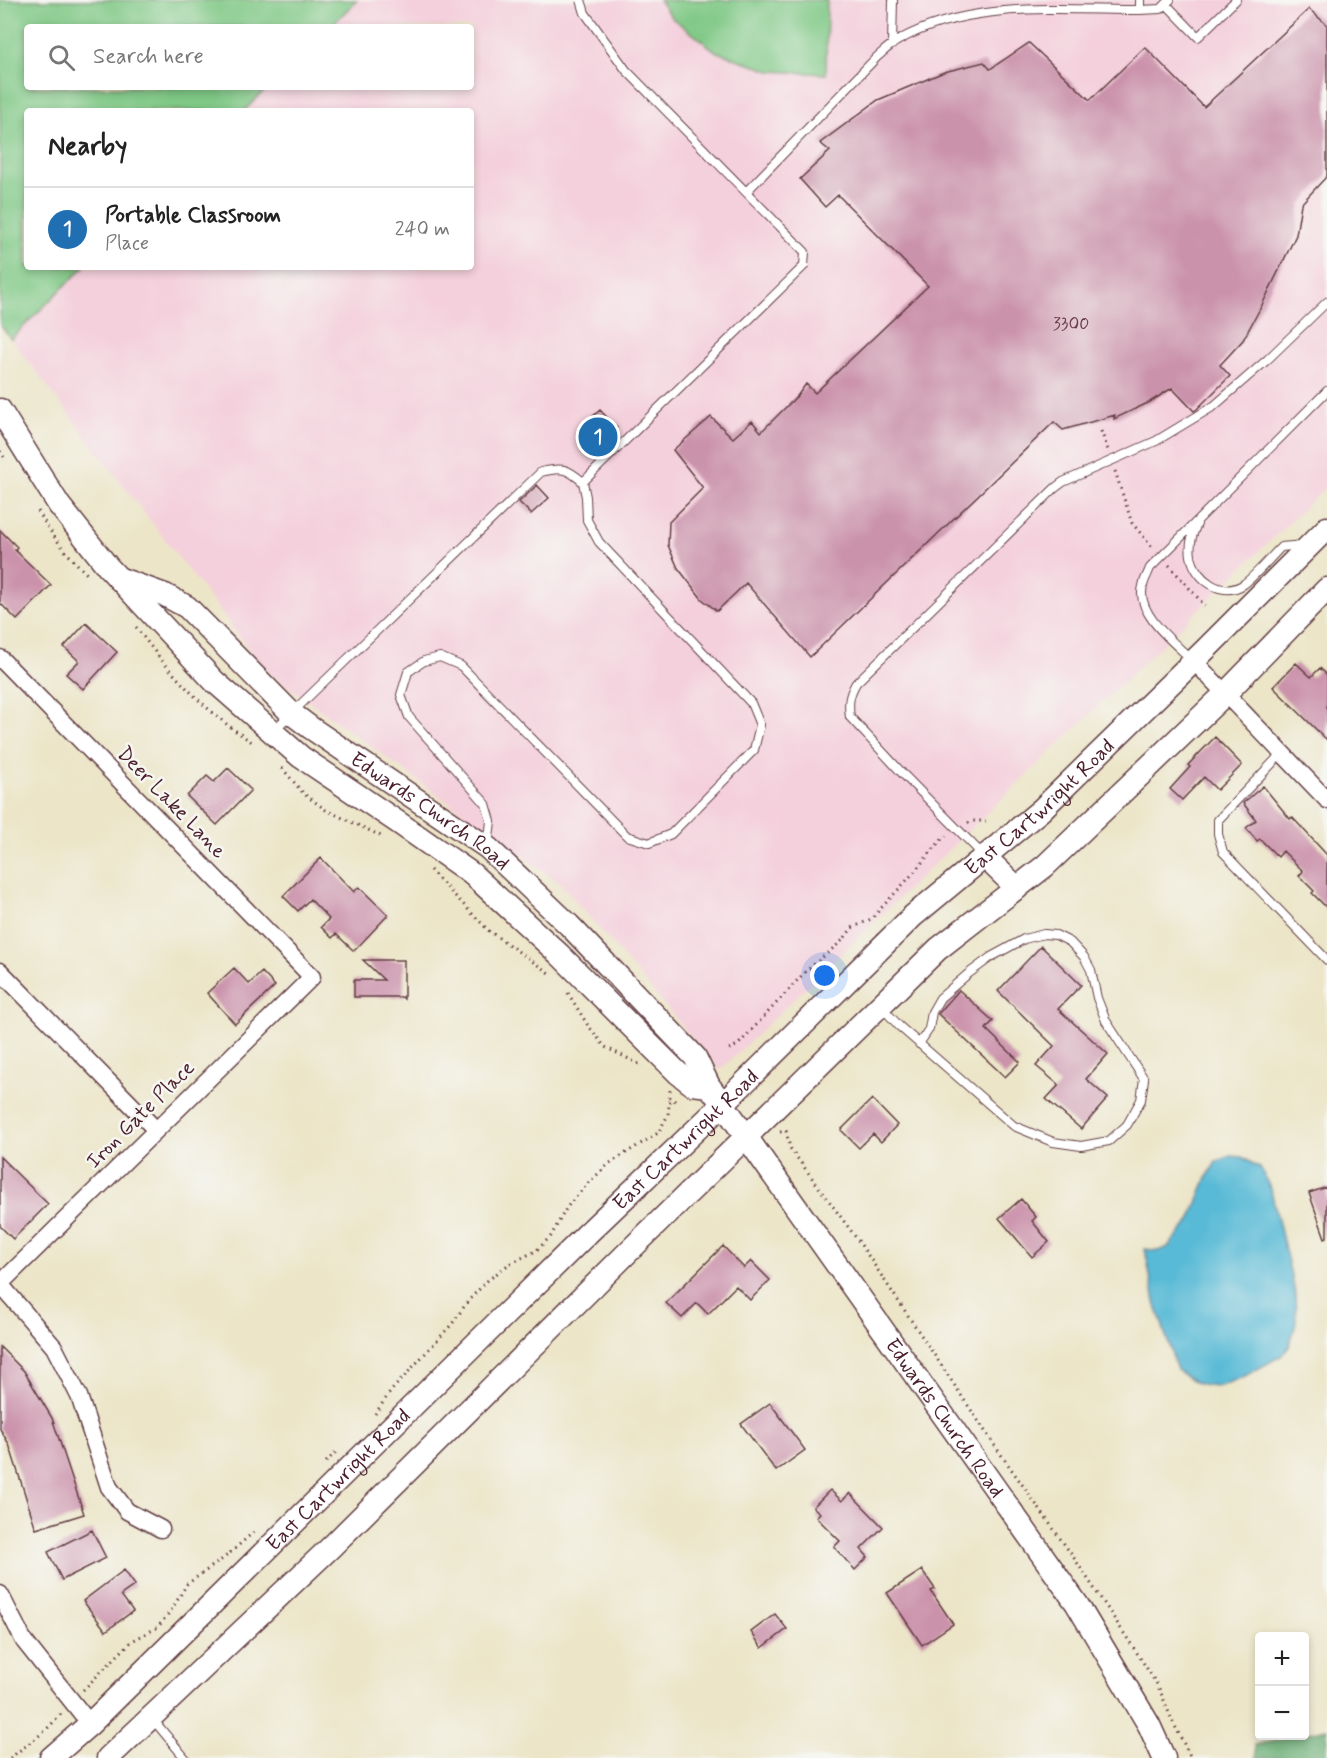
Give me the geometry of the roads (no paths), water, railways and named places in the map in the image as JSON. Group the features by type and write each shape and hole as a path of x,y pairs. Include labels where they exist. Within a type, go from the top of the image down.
{"main road":[{"name":"Edwards Church Road","path":"0,410 59,505 118,578 214,681 301,757 472,874 560,955 678,1074 692,1084 709,1086"},
{"name":"East Cartwright Road","path":"51,1758 90,1724 913,916 1041,810 1327,528"},
{"name":"Edwards Church Road","path":"118,578 165,595 187,607 291,713 488,848 569,925 695,1057 709,1086 1077,1604 1149,1725 1164,1758"},
{"name":"East Cartwright Road","path":"108,1758 331,1547 938,949 1045,866 1225,694 1327,589"},
{"path":"984,856 1017,888"}],"street":[{"name":"Deer Lake Lane","path":"0,658 312,977"},
{"path":"1194,661 1327,800"},
{"path":"0,971 156,1130"},
{"name":"Iron Gate Place","path":"0,1284 312,977"},
{"path":"0,1284 54,1347 79,1396 109,1487 127,1512 161,1529"},
{"path":"0,1594 24,1641 90,1724"}],"lane":[{"path":"581,0 585,13 626,70 805,252 804,266 583,482"},
{"path":"892,45 893,0"},
{"path":"1140,0 1140,10"},
{"path":"746,192 877,57 897,41 921,29 954,18 1002,10 1161,9 1168,2 1198,37 1236,0"},
{"path":"984,856 850,717 848,705 850,694 856,684 1055,488 1063,482 1156,441 1214,406 1268,359 1327,302"},
{"path":"1194,661 1155,623 1144,606 1142,587 1150,568 1327,392"},
{"path":"272,732 541,472 558,468 571,471 583,482 587,520 599,542 751,703 760,725 754,750 671,834 649,843 627,836 461,666 440,657 424,661 408,672 401,695 409,717 486,804 491,821 488,848"},
{"path":"1200,517 1190,545 1191,557 1203,579 1223,589 1244,584 1281,547 1310,544"},
{"path":"1282,753 1218,820 1218,834 1223,852 1327,960"},
{"path":"881,1005 899,1026 919,1044 1014,1126 1053,1142 1081,1146 1109,1141 1127,1125 1141,1100 1144,1079 1106,1021 1097,998 1091,970 1084,957 1070,942 1056,935 1044,934 1024,939 991,957 968,974 940,998 932,1012 929,1029 919,1044"},
{"path":"151,1717 185,1758"}],"water":[{"path":"1230,1156 1242,1157 1260,1168 1271,1190 1295,1292 1296,1323 1289,1347 1281,1356 1243,1377 1220,1386 1206,1385 1195,1382 1177,1370 1155,1302 1145,1249 1158,1251 1168,1247 1190,1221 1207,1177 1216,1162"}],"place":[{"name":"Portable Classroom","path":"598,437"}]}
